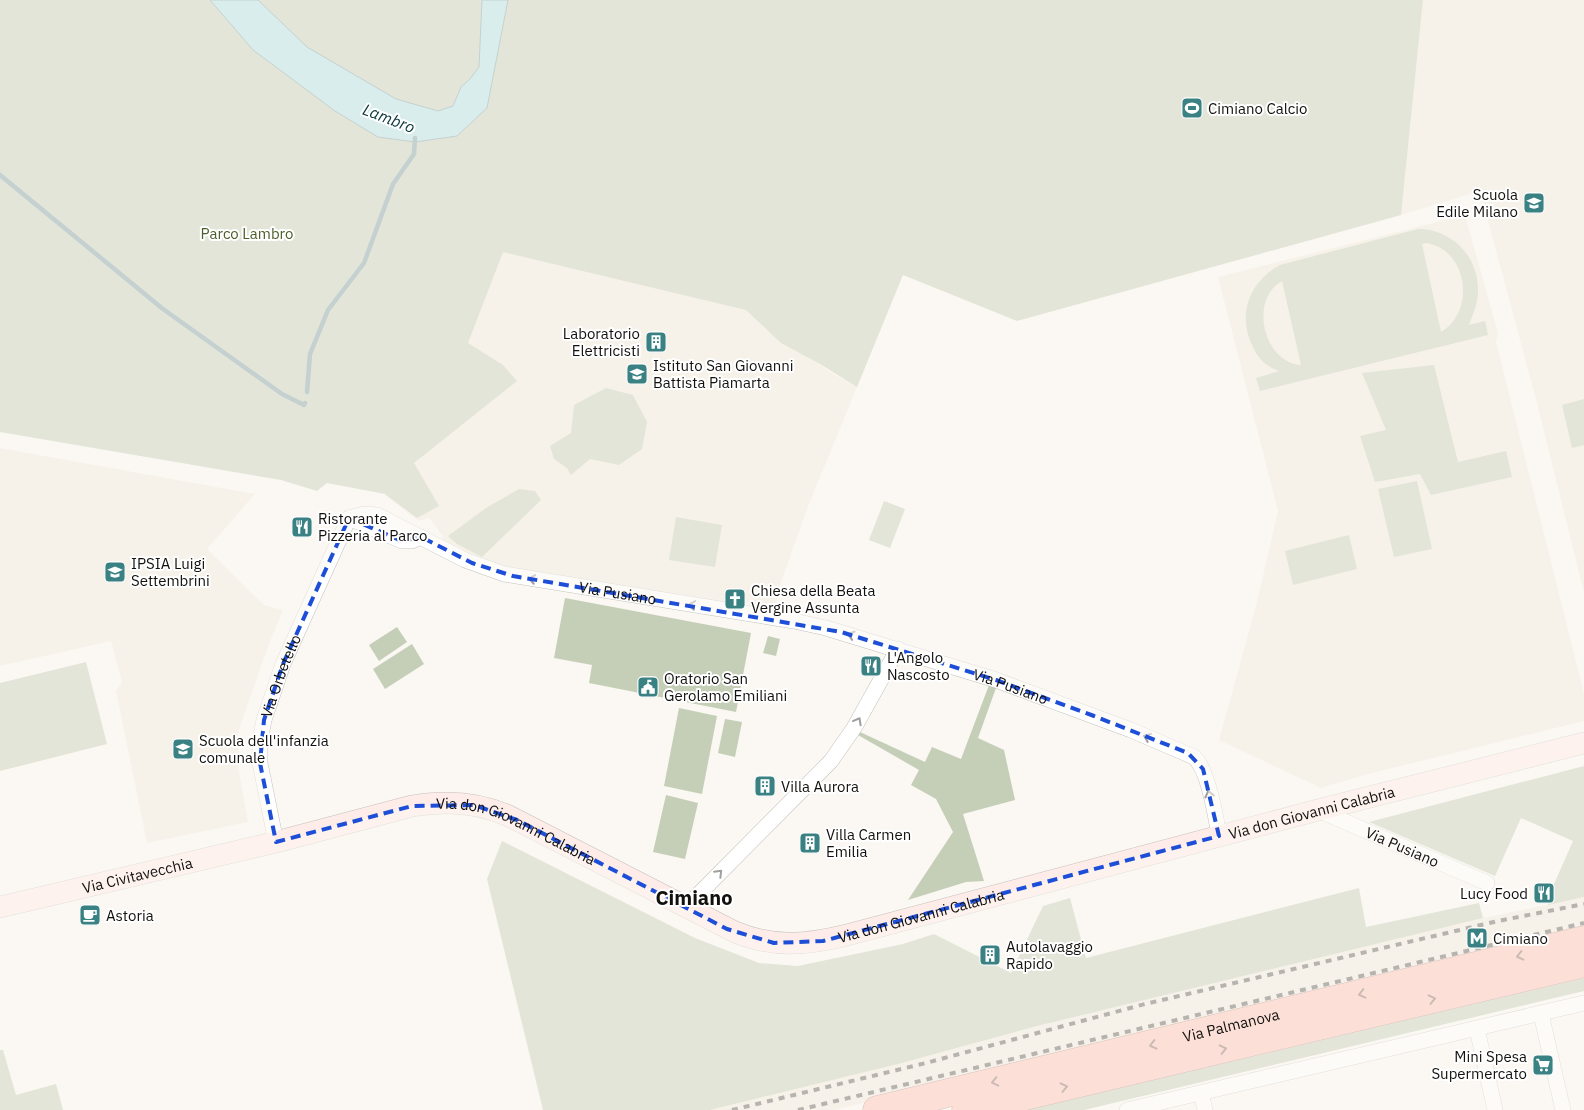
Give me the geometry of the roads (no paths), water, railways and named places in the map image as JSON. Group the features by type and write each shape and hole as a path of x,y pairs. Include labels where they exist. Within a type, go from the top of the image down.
{"highway":[{"name":"Via Palmanova","path":"878,1110 1584,940"},
{"name":"Via Palmanova","path":"966,1110 1584,963"}],"street":[{"name":"Via Pusiano","path":"349,518 402,541 412,541 420,537 472,563 513,576 801,622 841,632 1022,689 1191,755 1199,762 1203,769 1219,836"},
{"name":"Via Orbetello","path":"276,842 260,763 260,740 264,720 283,664 349,518"},
{"path":"685,908 830,761 854,728 898,650"},
{"name":"Via don Giovanni Calabria","path":"276,842 412,806 442,803 474,805 502,813 517,820 727,929 753,939 774,943 808,943 847,935 1318,810 1584,743"},
{"name":"Via Pusiano","path":"1318,810 1487,883"},
{"name":"Via Civitavecchia","path":"0,908 276,842"},
{"path":"1127,1110 1541,1014 1584,1002"},
{"path":"1541,1014 1563,1110"},
{"path":"1477,1029 1495,1110"},
{"path":"1201,1093 1205,1110"}],"water":[{"name":"Lambro","path":"210,0 258,0 307,47 396,99 438,111 453,106 461,87 479,67 482,0 508,0 487,108 457,136 415,142 378,137 335,111 253,50"}],"waterway":[{"name":"Lambro","path":"307,392 310,354 328,310 364,263 393,184 414,154 415,138"},
{"path":"0,175 163,309 282,394 304,405 305,403"}],"railway":[{"path":"732,1110 926,1063 1145,1004 1498,921 1584,904"},
{"path":"798,1110 1584,923"}],"place":[{"name":"Cimiano Calcio","path":"1192,108"},
{"name":"Scuola Edile Milano","path":"1534,203"},
{"name":"Laboratorio Elettricisti","path":"656,342"},
{"name":"Istituto San Giovanni Battista Piamarta","path":"637,374"},
{"name":"Ristorante Pizzeria al Parco","path":"302,527"},
{"name":"IPSIA Luigi Settembrini","path":"115,572"},
{"name":"Chiesa della Beata Vergine Assunta","path":"735,599"},
{"name":"L'Angolo Nascosto","path":"871,666"},
{"name":"Oratorio San Gerolamo Emiliani","path":"648,687"},
{"name":"Scuola dell'infanzia comunale","path":"183,749"},
{"name":"Villa Aurora","path":"765,786"},
{"name":"Villa Carmen Emilia","path":"810,843"},
{"name":"Lucy Food","path":"1544,893"},
{"name":"Astoria","path":"90,915"},
{"name":"Cimiano","path":"1477,938"},
{"name":"Autolavaggio Rapido","path":"990,955"},
{"name":"Mini Spesa Supermercato","path":"1543,1065"}],"district":[{"name":"Cimiano","path":"694,897"}],"park label":[{"name":"Parco Lambro","path":"247,233"}]}
